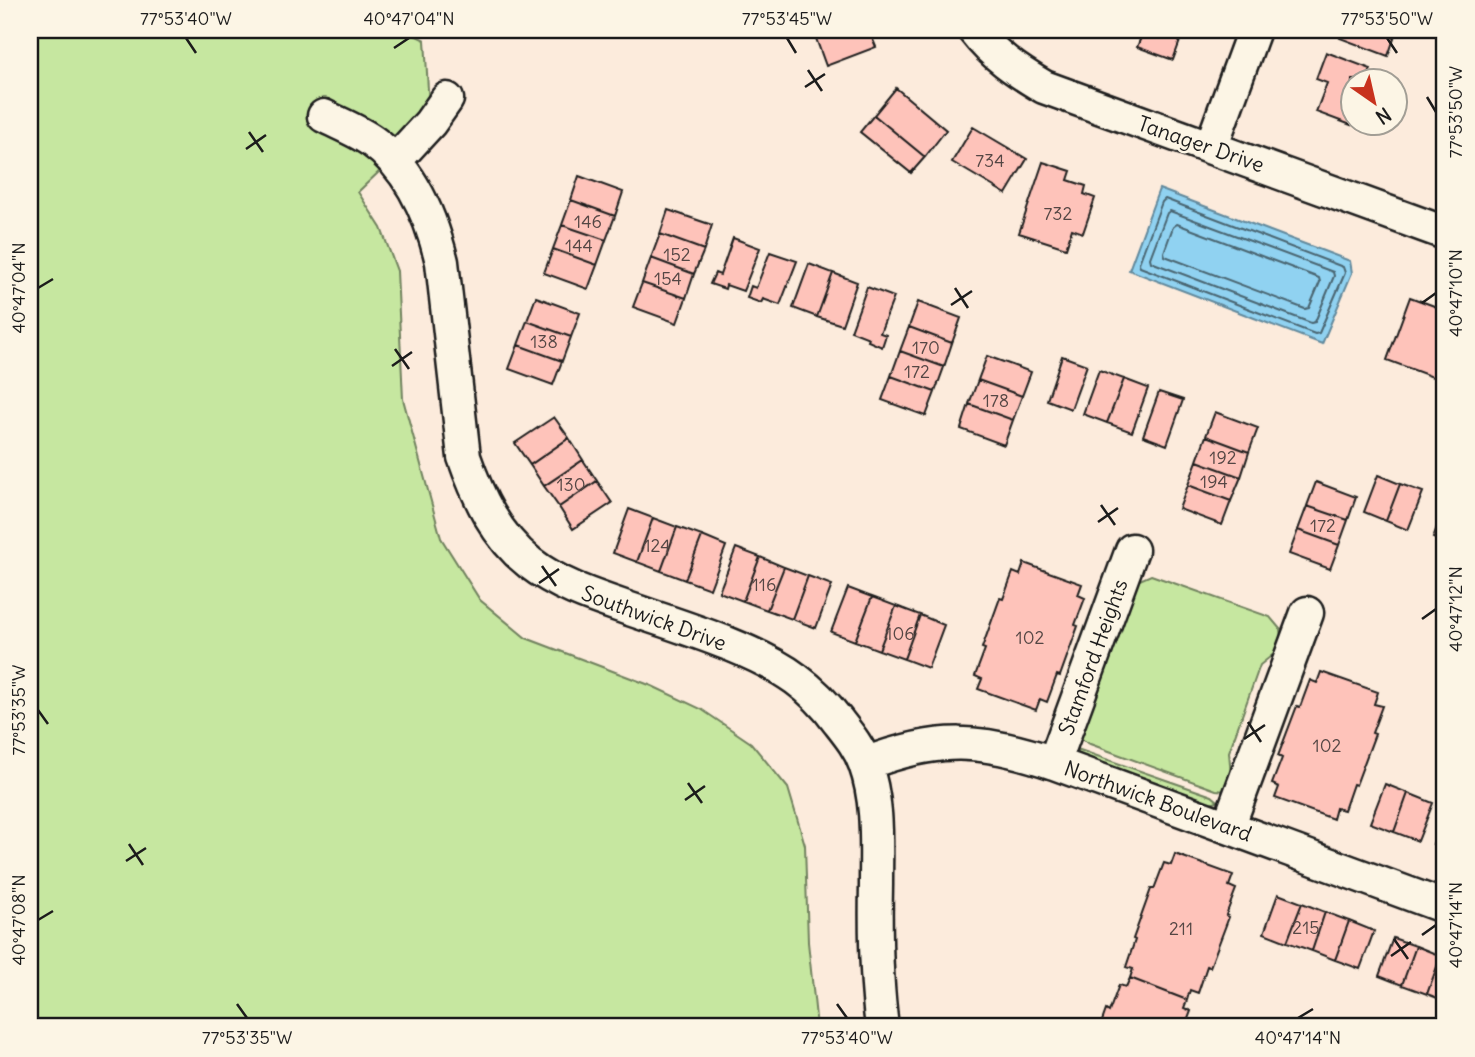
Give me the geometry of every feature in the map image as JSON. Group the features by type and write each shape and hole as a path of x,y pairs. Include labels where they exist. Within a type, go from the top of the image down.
{"street":[{"name":"Tanager Drive","path":"974,30 1011,68 1044,87 1445,233"},
{"path":"1211,147 1254,30"},
{"path":"395,161 430,123 447,99"},
{"name":"Southwick Drive","path":"324,116 364,136 395,161 413,185 425,211 442,262 464,457 489,515 507,541 529,562 557,581 736,648 796,678 827,707 853,740 865,764 872,788 875,825 876,955 883,1027"},
{"name":"Stamford Heights","path":"1054,763 1132,550"},
{"path":"1228,827 1307,613"},
{"name":"Northwick Boulevard","path":"865,764 918,746 945,742 996,747 1054,763 1445,907"}],"green space":[{"path":"30,30 404,30 425,40 430,123 358,192 381,228 397,271 403,399 441,538 480,600 526,638 652,686 701,709 751,743 788,788 805,845 808,942 817,1027 30,1027"},
{"path":"1151,575 1270,617 1280,629 1281,639 1275,653 1260,665 1229,752 1231,776 1225,791 1090,744 1078,737 1135,582"},
{"path":"1077,749 1212,796 1218,801 1206,804 1082,758"}],"water":[{"path":"1159,189 1350,261 1352,273 1322,344 1129,270"}],"building":[{"path":"813,30 869,30 876,47 826,66"},
{"path":"1144,30 1184,30 1173,60 1137,47"},
{"path":"1343,30 1397,30 1388,56 1340,38"},
{"path":"1326,52 1363,66 1338,66 1338,120 1316,112 1327,83 1316,79"},
{"path":"896,88 946,130 925,157 874,115"},
{"path":"874,115 925,157 911,173 860,132"},
{"path":"973,127 1027,159 1006,194 952,162"},
{"path":"1043,162 1071,171 1068,180 1086,186 1084,194 1095,198 1083,233 1072,229 1066,248 1019,233"},
{"path":"579,176 623,192 615,216 571,200"},
{"path":"571,200 615,216 606,240 562,225"},
{"path":"668,210 712,225 704,250 660,234"},
{"path":"562,225 606,240 597,265 553,249"},
{"path":"660,234 704,250 694,274 651,258"},
{"path":"733,238 760,248 743,291 726,285 725,289 710,284 715,273 720,275"},
{"path":"553,249 597,265 588,289 544,273"},
{"path":"770,252 797,261 780,305 763,299 761,303 747,298 751,286 756,288"},
{"path":"651,258 694,274 686,298 642,283"},
{"path":"809,264 833,273 817,317 793,308"},
{"path":"833,273 857,282 842,325 817,317"},
{"path":"642,283 686,298 677,323 633,307"},
{"path":"867,287 894,297 880,333 886,335 882,347 851,331"},
{"path":"536,297 580,313 571,337 527,321"},
{"path":"1410,297 1445,310 1445,360 1438,379 1387,360"},
{"path":"918,302 961,318 952,343 909,327"},
{"path":"527,321 571,337 562,361 518,345"},
{"path":"909,327 952,343 944,367 900,351"},
{"path":"518,345 562,361 553,385 509,369"},
{"path":"900,351 944,367 935,392 891,376"},
{"path":"987,356 1031,372 1022,396 978,380"},
{"path":"1062,356 1087,365 1071,409 1047,400"},
{"path":"1099,370 1124,379 1107,423 1083,414"},
{"path":"891,376 935,392 926,416 882,400"},
{"path":"1124,379 1148,388 1132,432 1107,423"},
{"path":"978,380 1022,396 1013,420 969,404"},
{"path":"1159,392 1183,400 1167,445 1143,436"},
{"path":"969,404 1013,420 1004,445 961,429"},
{"path":"1215,412 1258,428 1249,452 1206,436"},
{"path":"554,417 569,438 530,465 515,443"},
{"path":"1206,436 1249,452 1241,477 1197,461"},
{"path":"569,438 583,460 544,486 530,465"},
{"path":"583,460 597,481 559,507 544,486"},
{"path":"1197,461 1241,477 1231,501 1188,485"},
{"path":"1378,475 1400,484 1386,521 1364,512"},
{"path":"597,481 612,503 573,529 559,507"},
{"path":"1316,482 1356,497 1348,520 1307,506"},
{"path":"1400,484 1423,492 1408,530 1386,521"},
{"path":"1188,485 1231,501 1222,525 1179,509"},
{"path":"1445,505 1445,543 1433,538"},
{"path":"1307,506 1348,520 1339,545 1298,530"},
{"path":"629,509 653,518 637,562 613,553"},
{"path":"653,518 677,527 661,571 637,562"},
{"path":"677,527 702,536 685,580 661,571"},
{"path":"1298,530 1339,545 1330,569 1289,554"},
{"path":"702,536 726,546 710,589 685,580"},
{"path":"736,548 760,557 743,601 719,592"},
{"path":"760,557 784,567 767,610 743,601"},
{"path":"1024,563 1082,584 1078,595 1085,598 1060,676 1057,675 1047,702 1040,699 1036,710 978,689 982,679 975,676 1000,598 1003,599 1013,572 1020,575"},
{"path":"784,567 808,576 792,619 767,610"},
{"path":"808,576 832,585 816,628 792,619"},
{"path":"848,588 872,597 855,641 831,632"},
{"path":"872,597 896,606 879,650 855,641"},
{"path":"896,606 920,615 904,659 879,650"},
{"path":"920,615 944,625 928,668 904,659"},
{"path":"1321,672 1378,692 1374,704 1382,706 1372,733 1375,734 1356,785 1353,784 1344,810 1336,808 1333,819 1275,798 1279,787 1272,784 1282,758 1278,756 1297,706 1300,707 1310,680 1317,683"},
{"path":"1385,784 1408,793 1394,832 1370,823"},
{"path":"1408,793 1433,803 1418,841 1394,832"},
{"path":"1445,813 1445,849 1433,844"},
{"path":"1175,854 1233,875 1229,886 1236,889 1226,915 1229,917 1210,967 1207,966 1198,993 1190,990 1187,1000 1130,978 1133,969 1126,967 1151,889 1154,889 1164,863 1171,865"},
{"path":"1278,894 1302,903 1287,942 1264,933"},
{"path":"1302,903 1325,912 1312,951 1287,942"},
{"path":"1325,912 1349,921 1335,960 1312,951"},
{"path":"1349,921 1374,931 1360,969 1335,960"},
{"path":"1393,938 1416,946 1402,985 1379,976"},
{"path":"1416,946 1441,956 1427,994 1402,985"},
{"path":"1441,956 1445,957 1445,1001 1427,994"},
{"path":"1130,978 1187,1000 1184,1008 1191,1011 1185,1027 1100,1027 1119,985 1126,987"}]}
